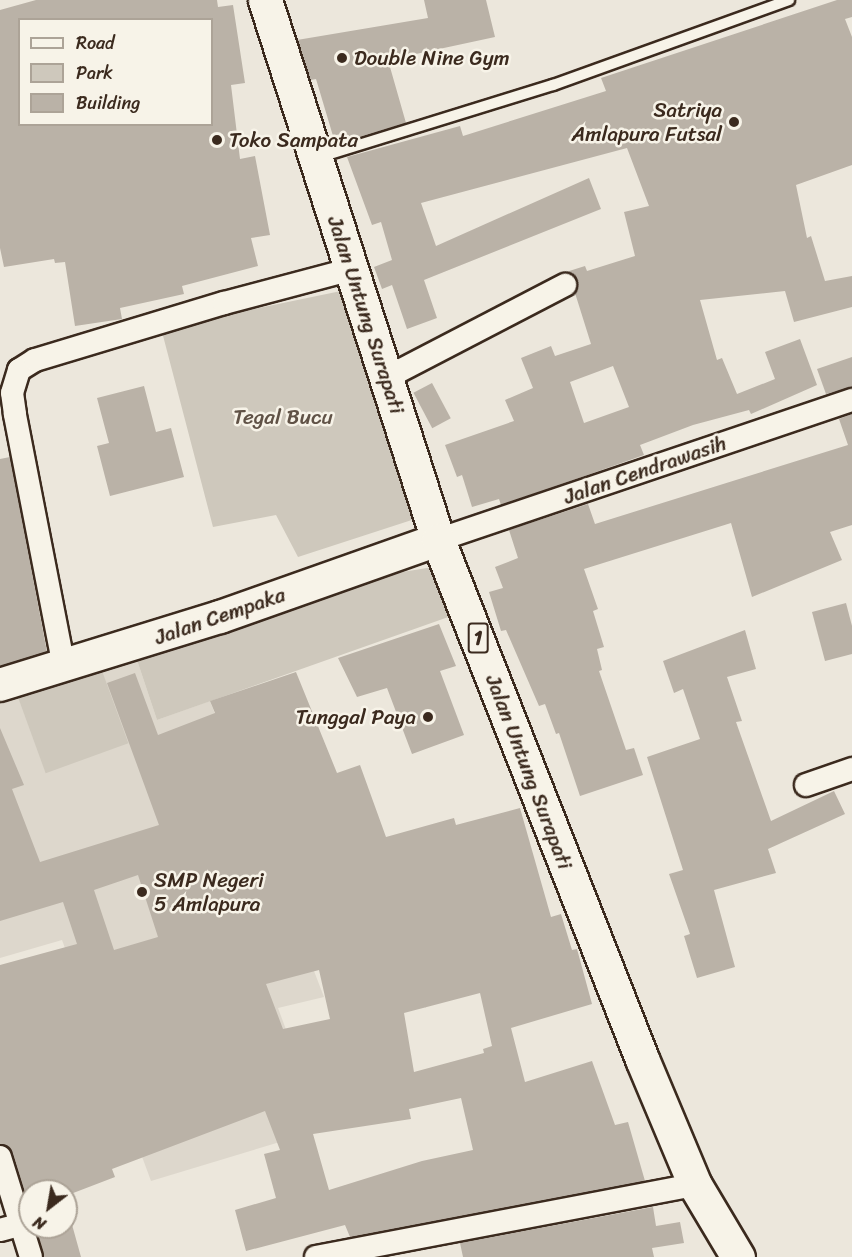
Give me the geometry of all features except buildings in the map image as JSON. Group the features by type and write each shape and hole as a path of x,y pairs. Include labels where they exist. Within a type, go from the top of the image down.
{"highway":[{"name":"Jalan Untung Surapati","path":"265,0 438,540 572,885 695,1185 738,1257"}],"street":[{"path":"64,667 15,414 12,393 19,370 35,360 224,303 353,269"},
{"path":"386,378 565,285"},
{"name":"Jalan Cendrawasih","path":"438,540 852,400"},
{"name":"Jalan Cempaka","path":"0,685 64,667 438,540"},
{"path":"806,785 852,769"},
{"path":"0,1157 18,1209"},
{"path":"316,1257 695,1185"},
{"path":"0,1230 18,1225"},
{"path":"27,1239 31,1257"}],"lane":[{"path":"315,159 553,85 789,0"}],"shaded area":[{"name":"SMP Negeri 5 Amlapura","path":"136,657 157,720 210,701 324,997 278,1008 323,1129 151,1181 62,940 0,958 0,701"}],"green space":[{"name":"Tegal Bucu","path":"341,291 421,517 298,557 276,515 213,527 161,328"},
{"path":"439,566 454,615 157,720 136,657 237,629 378,576"},
{"path":"101,668 128,743 46,773 18,698"}],"place":[{"name":"Double Nine Gym","path":"342,58"},
{"name":"Satriya Amlapura Futsal","path":"734,122"},
{"name":"Toko Sampata","path":"217,140"},
{"name":"Tunggal Paya","path":"428,717"},
{"name":"SMP Negeri 5 Amlapura","path":"142,892"}]}
